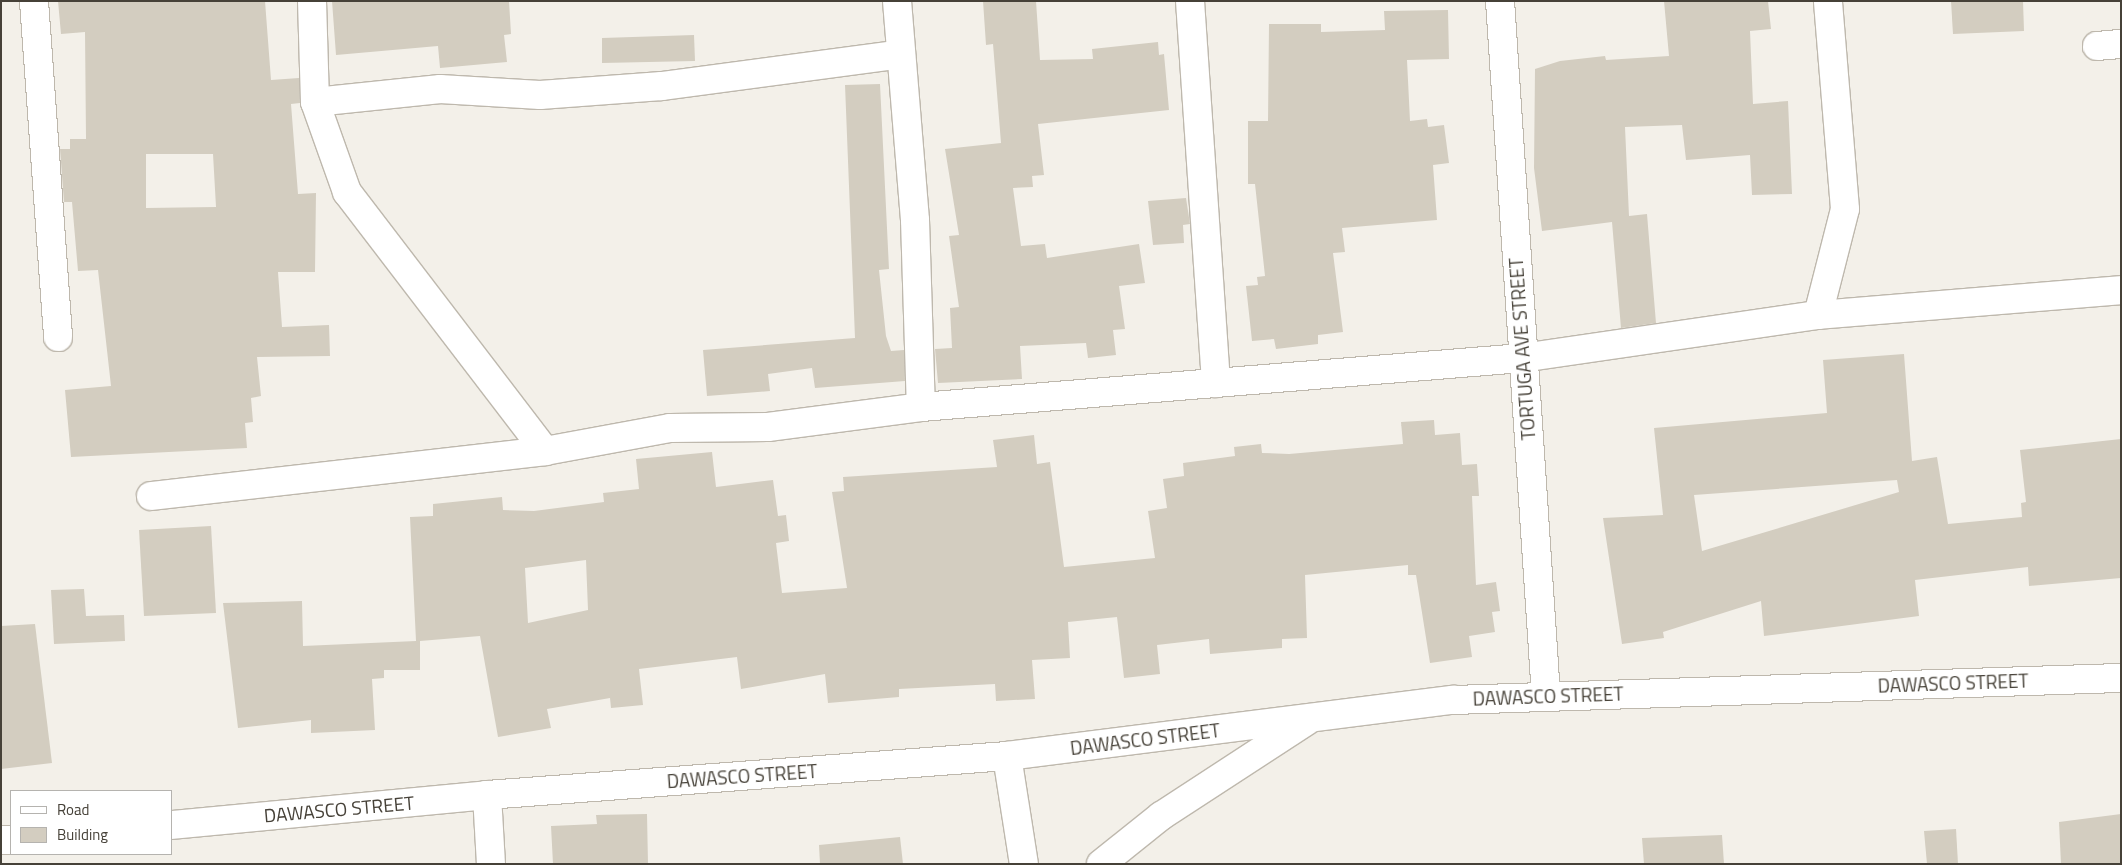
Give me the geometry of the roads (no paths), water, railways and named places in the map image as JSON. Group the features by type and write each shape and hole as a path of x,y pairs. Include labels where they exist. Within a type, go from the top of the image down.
{"street":[{"path":"34,1 58,337"},
{"path":"312,1 315,102 347,192 544,451"},
{"path":"897,1 915,220 921,407"},
{"path":"1190,1 1216,383"},
{"name":"TORTUGA AVE STREET","path":"1500,1 1522,358 1546,696"},
{"path":"1818,315 1845,208 1828,1"},
{"path":"315,102 440,88 540,95 662,86 901,54"},
{"path":"151,496 544,451 670,428 768,427 921,407 1522,358 1818,315 2121,290"},
{"name":"DAWASCO STREET","path":"172,825 488,795 1007,756 1453,700 2121,678"},
{"path":"1101,864 1161,816 1312,717"},
{"path":"1007,756 1024,864"},
{"path":"488,795 491,864"}]}
